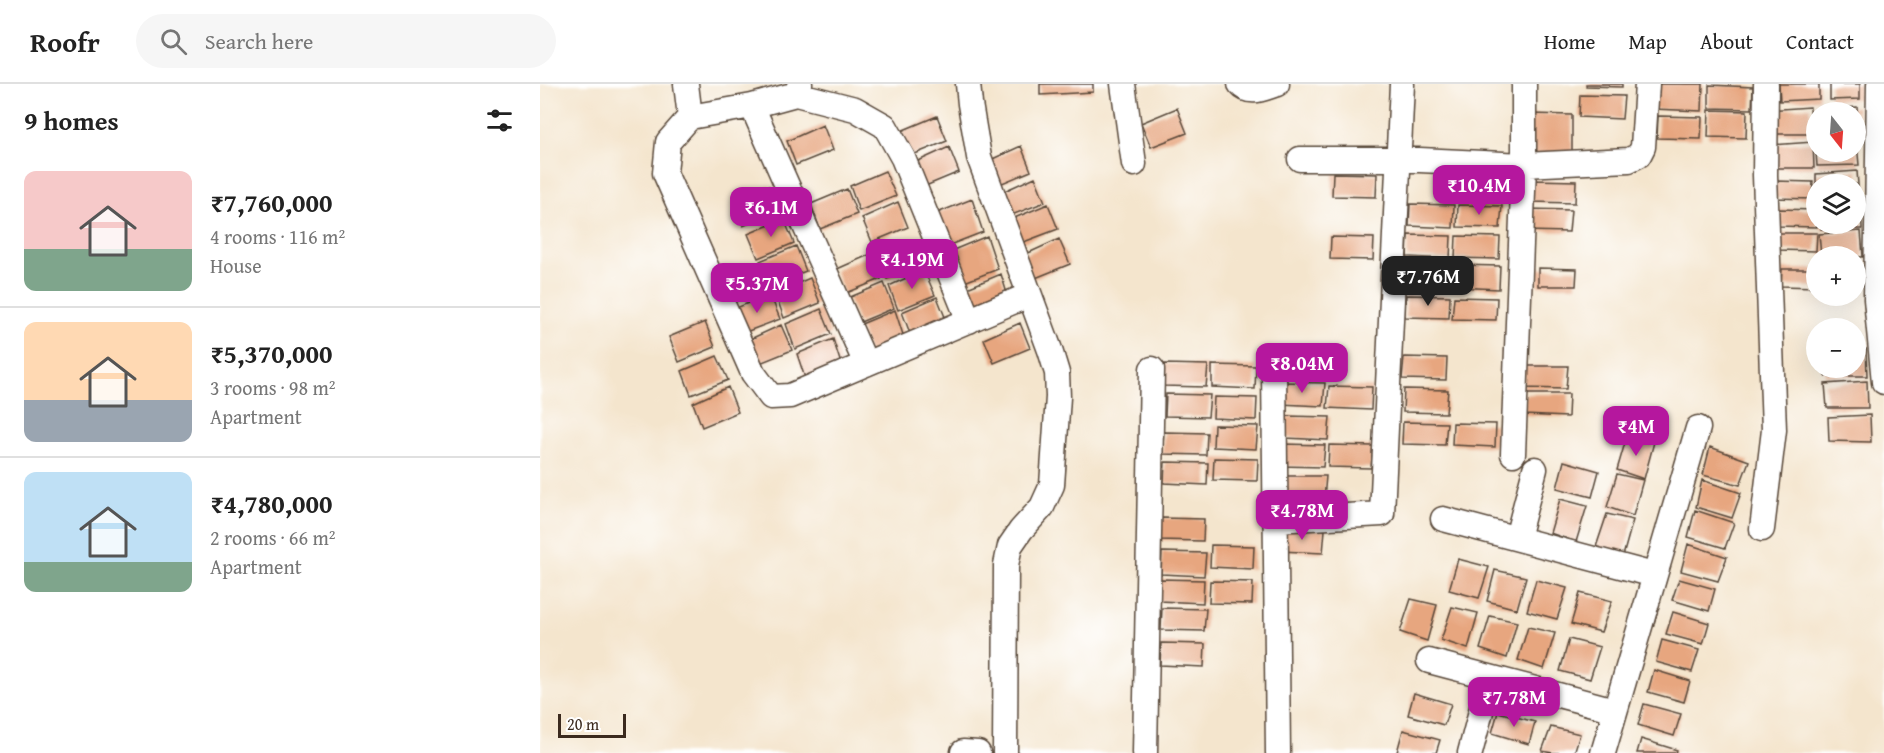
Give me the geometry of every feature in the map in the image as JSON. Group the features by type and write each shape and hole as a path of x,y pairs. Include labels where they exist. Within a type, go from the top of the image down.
{"street":[{"path":"686,84 690,117"},
{"path":"968,84 980,157 1057,373 1058,398 1052,485 1042,507 1010,546 1006,565 1005,753"},
{"path":"1123,84 1134,164"},
{"path":"1240,84 1253,92 1277,84"},
{"path":"1275,520 1382,514 1402,84"},
{"path":"1513,454 1524,165 1524,84"},
{"path":"1300,159 1399,159 1524,165 1629,160 1639,155 1643,147 1647,84"},
{"path":"1762,530 1774,430 1765,175 1766,84"},
{"path":"1880,84 1880,299 1884,382"},
{"path":"969,321 903,158 885,126 855,108 798,89 752,106 690,117 668,142 666,173 753,373 771,397 790,396 866,363 969,321 1029,295"},
{"path":"752,106 866,363"},
{"path":"1145,753 1152,369"},
{"path":"1274,370 1278,753"},
{"path":"1603,753 1698,428"},
{"path":"1517,538 1535,469"},
{"path":"1443,519 1654,574"},
{"path":"1429,661 1616,710"},
{"path":"1470,753 1490,677"},
{"path":"963,752 978,753"}],"building":[{"path":"1040,84 1093,84 1093,92 1040,95"},
{"path":"1586,84 1622,84 1622,87 1586,86"},
{"path":"1654,84 1703,84 1702,111 1653,109"},
{"path":"1779,84 1819,84 1819,99 1780,101"},
{"path":"1830,84 1860,84 1860,99 1830,100"},
{"path":"1709,85 1753,87 1752,109 1709,108"},
{"path":"1580,95 1624,96 1622,119 1579,117"},
{"path":"1806,107 1806,134 1770,134 1768,110"},
{"path":"1177,108 1187,133 1151,147 1141,123"},
{"path":"1709,110 1747,111 1746,138 1708,137"},
{"path":"1530,114 1572,115 1572,159 1528,157"},
{"path":"937,116 947,141 910,156 901,131"},
{"path":"1658,116 1702,117 1701,139 1657,138"},
{"path":"823,125 833,150 796,165 787,141"},
{"path":"1806,142 1806,162 1814,162 1814,168 1772,168 1771,145"},
{"path":"1021,146 1031,171 995,186 986,162"},
{"path":"949,147 959,172 923,187 914,163"},
{"path":"1817,162 1859,162 1859,165 1817,166"},
{"path":"885,171 896,196 859,211 850,186"},
{"path":"1857,171 1857,174 1816,174"},
{"path":"1333,173 1377,174 1376,197 1332,196"},
{"path":"1035,177 1045,202 1009,216 1000,193"},
{"path":"1459,178 1503,179 1501,202 1458,200"},
{"path":"1532,180 1576,181 1575,203 1531,202"},
{"path":"1774,181 1806,182 1806,199 1774,198"},
{"path":"769,186 780,211 743,226 734,201"},
{"path":"847,189 857,214 820,229 811,204"},
{"path":"972,199 983,232 947,246 937,213"},
{"path":"898,202 908,227 872,242 862,218"},
{"path":"1048,204 1058,229 1021,243 1012,219"},
{"path":"1410,204 1454,205 1453,228 1409,226"},
{"path":"1458,205 1502,206 1500,228 1457,227"},
{"path":"1527,209 1571,210 1569,232 1526,231"},
{"path":"1778,209 1806,210 1806,227 1778,226"},
{"path":"784,219 794,243 758,258 748,234"},
{"path":"1778,233 1817,234 1816,246 1806,246 1806,251 1778,250"},
{"path":"1819,234 1861,234 1862,246 1820,246"},
{"path":"1408,235 1451,236 1450,259 1407,257"},
{"path":"987,236 998,269 962,283 951,251"},
{"path":"1456,236 1500,237 1499,259 1455,258"},
{"path":"1331,237 1374,238 1373,260 1330,259"},
{"path":"1059,239 1070,264 1033,279 1024,255"},
{"path":"913,240 923,264 887,279 878,255"},
{"path":"796,246 806,271 769,285 760,261"},
{"path":"871,254 881,279 844,294 835,270"},
{"path":"1408,263 1452,264 1450,286 1407,285"},
{"path":"757,264 767,289 731,303 722,279"},
{"path":"1457,265 1500,266 1499,289 1455,287"},
{"path":"1538,268 1577,269 1576,286 1538,286"},
{"path":"1782,269 1806,269 1806,287 1781,286"},
{"path":"924,270 935,295 898,310 889,286"},
{"path":"1001,274 1009,300 973,313 965,289"},
{"path":"810,278 820,303 784,318 775,293"},
{"path":"884,283 894,308 858,323 848,298"},
{"path":"770,294 780,319 743,333 734,309"},
{"path":"1406,295 1450,296 1449,318 1405,317"},
{"path":"937,297 947,322 911,336 902,312"},
{"path":"1454,297 1497,298 1496,320 1452,319"},
{"path":"821,309 831,334 795,349 786,324"},
{"path":"895,310 906,344 870,357 859,325"},
{"path":"705,322 715,347 679,362 669,337"},
{"path":"1020,323 1030,348 994,363 984,339"},
{"path":"781,325 792,350 755,365 746,341"},
{"path":"833,339 843,370 807,384 797,354"},
{"path":"717,356 728,380 691,395 682,371"},
{"path":"1404,357 1447,358 1446,380 1402,379"},
{"path":"1164,364 1208,365 1206,387 1163,386"},
{"path":"1212,365 1256,366 1255,389 1212,387"},
{"path":"1524,366 1568,366 1566,389 1523,388"},
{"path":"1867,381 1868,408 1827,408 1825,384"},
{"path":"1281,382 1325,383 1323,406 1280,404"},
{"path":"1329,386 1372,387 1371,410 1327,408"},
{"path":"728,387 738,412 702,427 693,403"},
{"path":"1404,389 1448,390 1446,413 1403,412"},
{"path":"1166,394 1210,395 1208,417 1165,416"},
{"path":"1525,394 1569,394 1568,417 1524,415"},
{"path":"1214,397 1257,398 1256,420 1213,418"},
{"path":"1870,415 1871,442 1829,441 1828,417"},
{"path":"1286,416 1330,417 1328,440 1285,438"},
{"path":"1403,422 1447,423 1445,445 1402,444"},
{"path":"1453,423 1496,424 1495,447 1452,445"},
{"path":"1214,425 1258,426 1256,449 1213,447"},
{"path":"1164,432 1207,433 1206,455 1162,454"},
{"path":"1627,436 1654,442 1644,479 1617,470"},
{"path":"1281,444 1325,445 1323,467 1280,466"},
{"path":"1329,445 1373,446 1371,468 1328,467"},
{"path":"1710,447 1749,461 1740,485 1703,475"},
{"path":"1214,458 1258,459 1257,481 1213,480"},
{"path":"1564,461 1599,471 1592,497 1557,488"},
{"path":"1165,462 1208,463 1207,485 1164,483"},
{"path":"1617,474 1643,480 1633,516 1607,507"},
{"path":"1282,476 1326,476 1324,499 1281,497"},
{"path":"1702,480 1741,493 1732,518 1696,507"},
{"path":"1560,499 1587,506 1576,542 1550,533"},
{"path":"1695,510 1734,523 1725,548 1688,537"},
{"path":"1607,514 1633,520 1623,556 1596,547"},
{"path":"1161,518 1204,519 1203,541 1159,540"},
{"path":"1281,529 1325,530 1323,553 1280,551"},
{"path":"1688,544 1727,557 1718,581 1681,571"},
{"path":"1211,545 1254,546 1253,569 1210,567"},
{"path":"1162,552 1206,553 1204,576 1161,574"},
{"path":"1458,559 1489,567 1479,598 1449,590"},
{"path":"1495,570 1526,577 1517,609 1487,601"},
{"path":"1160,579 1204,580 1203,603 1159,601"},
{"path":"1679,579 1715,589 1709,611 1672,600"},
{"path":"1536,580 1567,588 1557,619 1527,611"},
{"path":"1210,581 1253,582 1252,604 1209,603"},
{"path":"1580,593 1612,601 1601,632 1571,624"},
{"path":"1411,599 1437,605 1427,641 1400,632"},
{"path":"1452,607 1478,613 1468,649 1441,640"},
{"path":"1162,608 1206,609 1204,631 1161,630"},
{"path":"1673,612 1709,623 1703,644 1666,634"},
{"path":"1490,616 1517,622 1507,658 1480,649"},
{"path":"1528,627 1555,633 1544,669 1518,660"},
{"path":"1569,639 1600,647 1590,679 1560,671"},
{"path":"1662,640 1699,650 1692,672 1656,662"},
{"path":"1161,643 1205,644 1204,667 1160,665"},
{"path":"1654,670 1690,681 1684,702 1648,692"},
{"path":"1414,693 1451,704 1444,725 1408,715"},
{"path":"1644,704 1681,714 1674,736 1638,725"},
{"path":"1498,712 1535,722 1529,744 1492,733"},
{"path":"1551,727 1580,734 1574,753 1542,751"},
{"path":"1403,730 1440,740 1436,753 1397,752"},
{"path":"1641,739 1677,750 1676,753 1637,753"}]}
